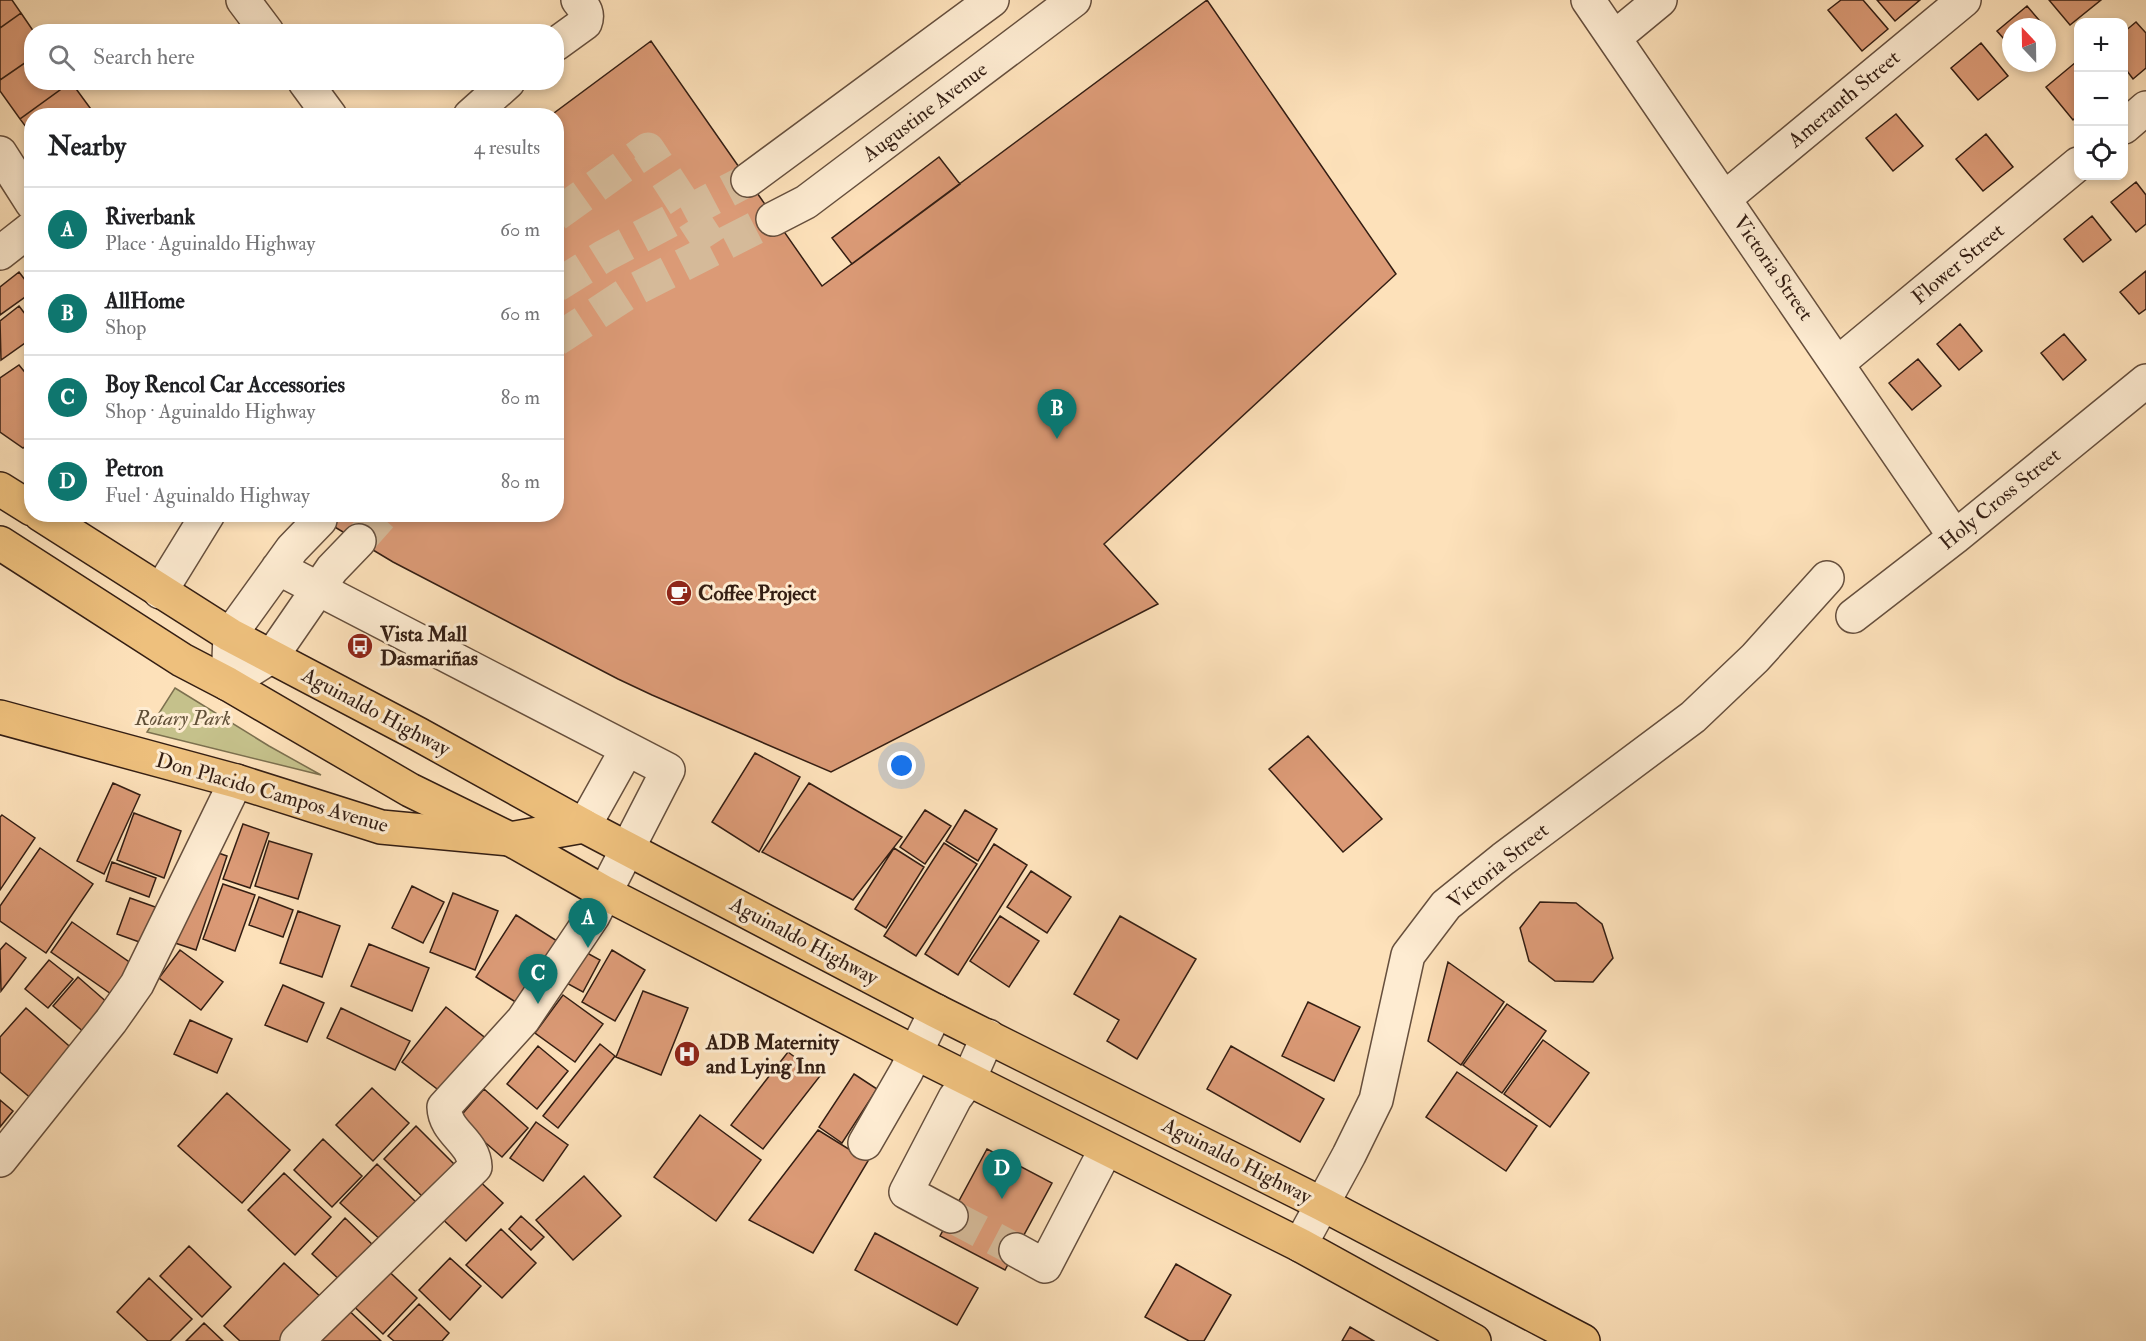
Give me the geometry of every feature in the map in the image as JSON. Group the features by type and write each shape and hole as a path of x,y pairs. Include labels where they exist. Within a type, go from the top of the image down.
{"main road":[{"path":"0,489 24,504"},
{"name":"Aguinaldo Highway","path":"52,522 230,635 584,826 936,1011 1322,1204 1583,1341"},
{"path":"0,543 182,660 228,684 410,790 510,839 605,893 916,1053 1300,1245 1473,1341"},
{"name":"Don Placido Campos Avenue","path":"0,717 236,781 381,827 510,839 584,826"}],"street":[{"path":"243,0 261,24"},
{"path":"564,38 585,23 587,18 578,0"},
{"path":"748,180 992,0"},
{"name":"Augustine Avenue","path":"773,219 806,202 1074,0"},
{"name":"Victoria Street","path":"1588,0 1955,537"},
{"path":"1614,38 1660,0"},
{"name":"Ameranth Street","path":"1725,198 1964,0"},
{"path":"311,90 324,108"},
{"path":"479,108 499,90"},
{"path":"2125,126 2146,108"},
{"path":"0,153 24,190"},
{"name":"Flower Street","path":"1838,363 2074,168"},
{"path":"0,253 24,234"},
{"name":"Holy Cross Street","path":"1853,616 1955,537 2146,381"},
{"path":"160,592 203,522"},
{"path":"228,684 230,635 292,549 318,522"},
{"path":"228,684 272,656 332,569 358,541"},
{"path":"278,568 668,771 593,916 523,1020 444,1107 444,1117 475,1156 475,1167 297,1341"},
{"name":"Victoria Street","path":"1300,1245 1376,1100 1408,955 1446,905 1503,859 1693,717 1755,658 1827,578"},
{"path":"584,826 627,749"},
{"path":"0,1160 111,1022 137,984 236,781"},
{"path":"865,1143 916,1053 936,1011"},
{"path":"951,1216 906,1192 955,1098 969,1079 988,1036"},
{"path":"1016,1250 1045,1266 1106,1149"}],"green space":[{"name":"Rotary Park","path":"175,688 269,746 321,775 147,732"}],"building":[{"path":"0,0 12,0 21,13 0,28"},
{"path":"1207,0 1396,274 1104,544 1158,604 831,772 618,679 393,562 326,522 564,522 564,108 561,108 651,41 822,286"},
{"path":"1841,0 1863,0 1888,29 1862,51 1828,10"},
{"path":"1877,0 1920,0 1895,21"},
{"path":"2049,0 2101,0 2079,18 2074,18 2074,22 2070,25"},
{"path":"2027,6 2037,18 2013,18"},
{"path":"21,13 29,24 24,24 24,64 0,80 0,28"},
{"path":"2136,22 2146,33 2146,68 2133,79 2128,72 2128,29"},
{"path":"2002,27 2002,37 1997,31"},
{"path":"1981,43 2002,69 2002,72 2008,76 1978,100 1951,68"},
{"path":"24,64 24,90 60,90 35,108 24,108 24,116 20,119 0,91 0,80"},
{"path":"2074,64 2073,120 2046,87"},
{"path":"60,90 77,90 90,108 35,108"},
{"path":"1896,114 1923,146 1893,171 1866,138"},
{"path":"1986,134 2013,167 1983,191 1956,159"},
{"path":"939,157 960,184 852,264 832,238"},
{"path":"2136,182 2146,195 2146,224 2136,232 2111,202"},
{"path":"2092,216 2111,240 2083,262 2064,239"},
{"path":"2146,271 2146,309 2139,314 2120,292"},
{"path":"19,272 24,279 24,298 0,315 0,287"},
{"path":"19,306 24,313 24,344 1,360 0,321"},
{"path":"1960,324 1982,351 1959,370 1937,344"},
{"path":"2064,334 2086,360 2063,380 2041,353"},
{"path":"1918,359 1941,386 1912,410 1889,383"},
{"path":"19,365 24,371 23,448 0,432 0,378"},
{"path":"1308,736 1382,819 1343,852 1269,769"},
{"path":"755,753 800,777 759,852 712,822"},
{"path":"113,783 140,795 104,874 77,861"},
{"path":"809,783 902,837 853,900 762,852"},
{"path":"925,810 951,826 925,864 900,847"},
{"path":"965,810 997,829 978,861 946,841"},
{"path":"134,813 181,831 164,878 117,860"},
{"path":"2,815 35,838 0,890 0,817"},
{"path":"243,824 269,833 250,888 223,879"},
{"path":"269,841 312,854 298,899 255,886"},
{"path":"944,843 977,864 916,956 884,936"},
{"path":"994,844 1027,865 958,975 925,954"},
{"path":"40,848 93,884 46,953 0,921 0,906"},
{"path":"894,848 924,867 886,928 855,909"},
{"path":"207,849 227,856 196,950 175,943"},
{"path":"112,862 156,878 149,897 106,881"},
{"path":"1031,871 1071,897 1047,933 1007,907"},
{"path":"223,884 255,895 235,951 203,939"},
{"path":"412,886 444,902 423,943 392,928"},
{"path":"453,893 498,911 475,970 430,952"},
{"path":"259,897 293,910 283,937 249,925"},
{"path":"130,898 158,908 145,944 117,934"},
{"path":"1540,902 1576,903 1602,924 1613,958 1593,982 1555,981 1529,961 1520,928"},
{"path":"298,911 340,926 322,977 280,963"},
{"path":"516,915 565,946 525,1008 476,977"},
{"path":"1000,916 1039,941 1009,987 970,961"},
{"path":"1120,916 1196,959 1137,1059 1107,1041 1119,1020 1074,994"},
{"path":"72,922 135,966 114,996 51,952"},
{"path":"6,943 26,958 1,991 0,950"},
{"path":"369,944 429,968 412,1011 351,986"},
{"path":"578,948 600,960 583,992 561,980"},
{"path":"180,950 223,982 201,1010 159,978"},
{"path":"612,950 645,970 615,1021 582,1002"},
{"path":"49,960 73,979 48,1008 25,989"},
{"path":"1448,962 1504,1002 1461,1065 1428,1041"},
{"path":"78,977 109,1004 85,1033 53,1006"},
{"path":"283,985 324,1003 307,1042 265,1025"},
{"path":"643,991 688,1008 661,1075 616,1057"},
{"path":"563,995 603,1024 575,1062 535,1033"},
{"path":"1308,1002 1360,1027 1334,1081 1282,1056"},
{"path":"1507,1004 1546,1031 1502,1093 1463,1065"},
{"path":"446,1007 488,1040 445,1095 402,1062"},
{"path":"26,1008 76,1052 33,1100 0,1072 0,1037"},
{"path":"341,1008 410,1041 395,1070 327,1038"},
{"path":"190,1020 232,1039 217,1073 174,1054"},
{"path":"1543,1040 1589,1073 1550,1127 1504,1094"},
{"path":"600,1044 615,1056 558,1128 543,1116"},
{"path":"538,1046 568,1071 537,1109 507,1084"},
{"path":"1231,1046 1324,1099 1300,1142 1207,1089"},
{"path":"788,1052 820,1076 763,1149 731,1125"},
{"path":"1457,1072 1537,1126 1506,1171 1426,1117"},
{"path":"854,1074 877,1089 842,1143 819,1127"},
{"path":"372,1088 409,1123 373,1161 336,1125"},
{"path":"484,1089 528,1128 502,1157 458,1119"},
{"path":"227,1093 290,1150 242,1203 178,1146"},
{"path":"0,1100 13,1111 0,1127"},
{"path":"700,1115 761,1160 716,1221 654,1177"},
{"path":"536,1122 568,1145 543,1181 510,1158"},
{"path":"416,1126 460,1170 428,1202 384,1159"},
{"path":"818,1130 868,1161 813,1253 749,1220"},
{"path":"323,1139 362,1176 332,1207 294,1170"},
{"path":"987,1149 1052,1183 1005,1270 940,1236"},
{"path":"377,1164 418,1204 382,1241 340,1203"},
{"path":"284,1173 331,1217 295,1255 248,1210"},
{"path":"474,1176 503,1203 466,1241 437,1214"},
{"path":"584,1176 621,1216 573,1260 536,1220"},
{"path":"521,1216 544,1237 531,1250 509,1229"},
{"path":"345,1218 376,1248 343,1283 312,1254"},
{"path":"501,1229 536,1263 502,1298 466,1265"},
{"path":"875,1233 978,1288 957,1325 855,1270"},
{"path":"189,1246 231,1287 202,1317 160,1276"},
{"path":"450,1258 481,1286 450,1320 419,1290"},
{"path":"379,1262 417,1298 383,1334 345,1298"},
{"path":"284,1263 323,1299 282,1341 240,1341 224,1326"},
{"path":"1176,1264 1231,1295 1204,1341 1189,1341 1145,1317"},
{"path":"149,1278 192,1319 170,1341 148,1341 117,1312"},
{"path":"341,1303 381,1341 306,1341"},
{"path":"419,1304 449,1333 442,1341 394,1341 388,1336"},
{"path":"204,1323 223,1341 186,1341"},
{"path":"1350,1327 1374,1341 1342,1341"}],"tunnel":[{"path":"564,209 648,149 714,250"},
{"path":"564,281 604,256 748,180"},
{"path":"564,335 628,293 773,219"},
{"path":"359,541 376,522"},
{"path":"951,1216 1016,1250"}],"place":[{"name":"AllHome","path":"1057,439"},
{"name":"Coffee Project","path":"679,593"},
{"name":"Vista Mall Dasmariñas","path":"360,646"},
{"name":"Riverbank","path":"588,948"},
{"name":"Boy Rencol Car Accessories","path":"538,1004"},
{"name":"ADB Maternity and Lying Inn","path":"687,1054"},
{"name":"Petron","path":"1002,1199"}]}
